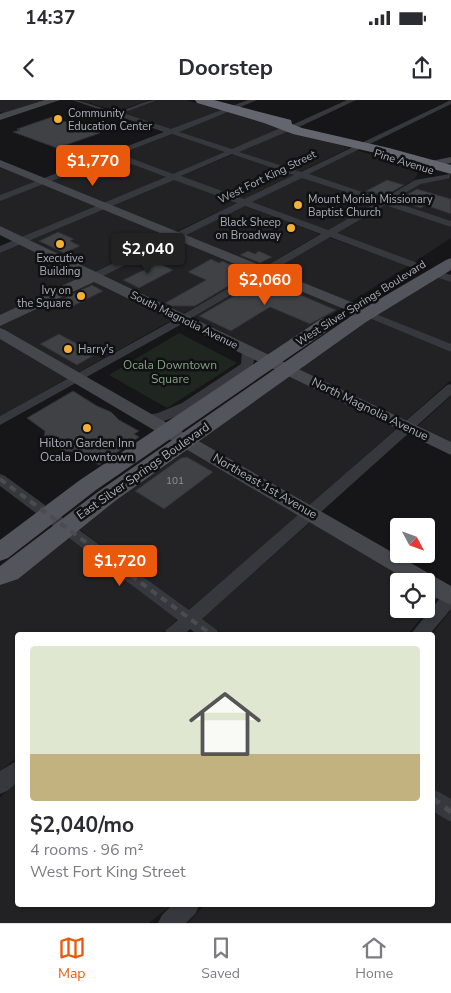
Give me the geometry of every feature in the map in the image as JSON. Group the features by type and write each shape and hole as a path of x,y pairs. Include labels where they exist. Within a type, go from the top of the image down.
{"highway":[{"name":"Pine Avenue","path":"201,100 358,146 377,155 423,171 450,174"}],"main road":[{"path":"2,116 55,100"},
{"path":"423,171 451,160"},
{"path":"0,163 358,310"},
{"name":"South Magnolia Avenue","path":"0,230 248,352 280,365"},
{"name":"West Silver Springs Boulevard","path":"280,365 358,310 449,256"},
{"name":"West Silver Springs Boulevard","path":"358,310 401,292 426,270"},
{"path":"0,321 95,276"},
{"name":"Northeast 1st Avenue","path":"0,333 412,573"},
{"name":"North Magnolia Avenue","path":"280,365 451,449"},
{"name":"East Silver Springs Boulevard","path":"0,552 57,521 280,365"},
{"name":"East Silver Springs Boulevard","path":"0,576 9,572 57,521"},
{"name":"Northeast 1st Avenue","path":"435,586 451,596"}],"street":[{"path":"75,100 451,224"},
{"path":"117,113 155,100"},
{"path":"0,198 254,100"},
{"path":"0,250 353,100"},
{"name":"West Fort King Street","path":"95,276 451,101"},
{"path":"112,154 451,279"},
{"path":"0,421 182,320 383,202 423,171"},
{"path":"358,310 451,348"},
{"path":"147,418 162,417 175,412 246,366 248,352"},
{"path":"175,632 451,388"},
{"path":"0,479 207,632"},
{"path":"421,632 451,596"},
{"path":"0,784 15,772"},
{"path":"435,800 451,812"},
{"path":"170,923 186,907"}],"shaded area":[{"path":"0,100 50,100 5,114 0,112"},
{"path":"80,100 150,100 117,111"},
{"path":"160,100 186,100 222,111 172,130 122,113"},
{"path":"228,112 283,128 232,150 177,132"},
{"path":"289,130 349,148 300,172 238,152"},
{"path":"172,134 227,152 173,175 118,155"},
{"path":"356,150 417,168 417,175 414,180 381,199 307,175"},
{"path":"234,154 296,175 243,200 179,177"},
{"path":"112,157 167,177 105,204 49,181"},
{"path":"0,166 37,181 0,195"},
{"path":"303,177 377,202 326,231 250,203"},
{"path":"447,177 451,179 451,221 389,202 421,184"},
{"path":"174,179 237,203 175,232 111,206"},
{"path":"43,184 98,206 22,238 0,227 0,200"},
{"path":"385,204 451,226 451,238 413,263 334,234"},
{"path":"244,206 320,234 262,268 183,235"},
{"path":"105,209 169,235 95,272 29,241"},
{"path":"328,237 408,266 349,303 271,272"},
{"path":"177,238 257,272 181,315 102,276"},
{"path":"22,244 87,276 0,317 0,253"},
{"path":"265,275 343,307 269,357 189,320"},
{"path":"436,276 451,282 451,345 376,314"},
{"path":"95,279 174,319 77,373 0,328 0,325"},
{"path":"370,318 451,352 451,380 404,422 297,369"},
{"path":"0,337 68,378 0,416"},
{"path":"290,373 398,427 309,506 195,441"},
{"path":"451,396 451,444 416,428"},
{"path":"186,447 301,513 189,610 76,527"},
{"path":"313,520 401,573 390,573 390,618 421,618 410,632 220,632 202,619"},
{"path":"65,535 178,619 163,632 15,632 15,759 0,772 0,584"},
{"path":"435,593 440,596 435,602"},
{"path":"451,610 451,801 435,789 435,632 433,632"},
{"path":"15,784 15,907 169,907 149,923 0,923 0,797"},
{"path":"435,810 451,822 451,923 188,923 202,907 435,907"}],"green space":[{"name":"Ocala Downtown Square","path":"179,333 237,363 167,408 109,375"}],"building":[{"path":"52,117 100,133 57,148 13,132"},
{"path":"387,180 404,185 385,196 366,191"},
{"path":"417,189 451,199 451,214 425,205 421,208 397,200"},
{"name":"Executive Building","path":"58,232 74,239 70,241 80,246 64,253 39,241"},
{"path":"248,251 255,254 259,251 272,257 260,263 240,255"},
{"path":"211,259 219,263 222,261 250,273 195,306 171,306 165,303 206,280 188,272"},
{"path":"158,263 173,270 139,288 123,280"},
{"path":"263,279 336,310 310,324 270,307 231,331 199,316"},
{"name":"Ivy on the Square","path":"92,285 103,291 71,307 58,301"},
{"name":"Harry's","path":"59,334 96,354 77,365 40,344"},
{"name":"Hilton Garden Inn Ocala Downtown","path":"73,391 97,406 111,412 119,420 139,431 134,434 139,437 99,465 76,452 64,451 52,446 44,438 45,431 27,418"},
{"path":"187,457 213,472 164,509 135,491 181,458"}],"railway":[{"path":"0,479 208,632"},
{"path":"435,800 451,812"}],"place":[{"name":"Community Education Center","path":"58,119"},
{"name":"Mount Moriah Missionary Baptist Church","path":"298,205"},
{"name":"Black Sheep on Broadway","path":"291,228"},
{"name":"Executive Building","path":"60,244"},
{"name":"Ivy on the Square","path":"81,296"},
{"name":"Harry's","path":"68,349"},
{"name":"Hilton Garden Inn Ocala Downtown","path":"87,428"}]}
